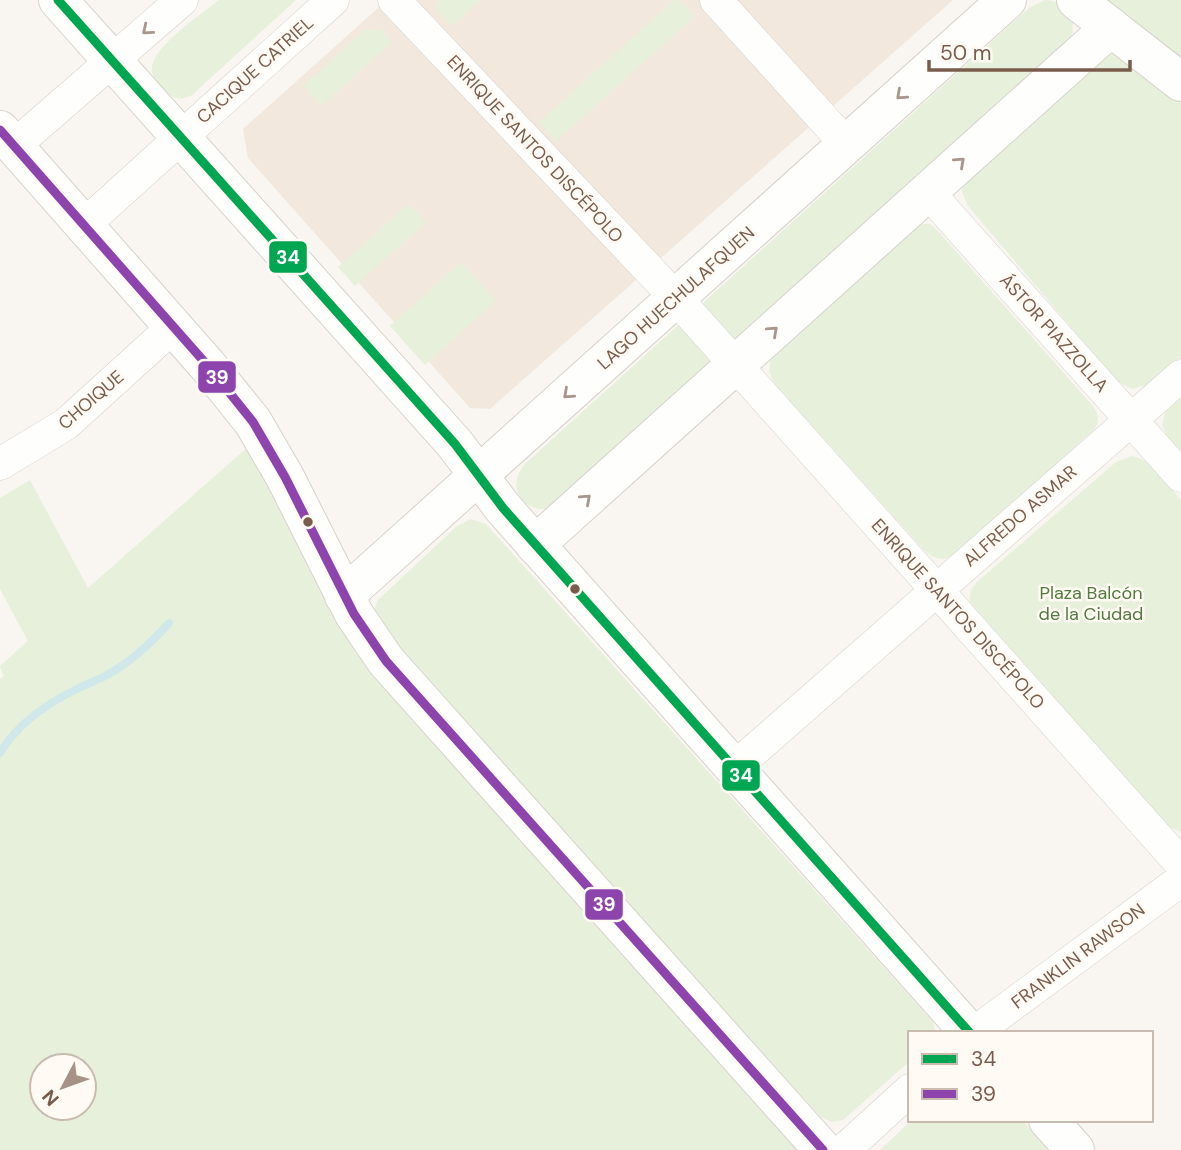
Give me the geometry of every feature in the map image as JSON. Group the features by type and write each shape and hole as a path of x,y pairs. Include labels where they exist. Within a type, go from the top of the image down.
{"main road":[{"path":"58,0 455,444 503,508 535,545 970,1031"},
{"name":"LAGO HUECHULAFQUEN","path":"344,596 1007,0"},
{"path":"1076,0 1181,82"},
{"path":"535,545 1111,27"},
{"path":"7,138 174,327 231,394 258,431 290,487 344,596 364,630 398,675 824,1150"},
{"path":"1050,1122 1075,1150"}],"street":[{"path":"7,138 112,60 182,0"},
{"name":"CACIQUE CATRIEL","path":"84,225 333,0"},
{"name":"ENRIQUE SANTOS DISCÉPOLO","path":"394,0 676,298 1181,864"},
{"path":"716,0 846,144"},
{"name":"ÁSTOR PIAZZOLLA","path":"927,191 1181,476"},
{"name":"CHOIQUE","path":"0,464 66,424 174,327"},
{"name":"ALFREDO ASMAR","path":"734,768 1181,376"},
{"name":"FRANKLIN RAWSON","path":"975,1031 1181,880"},
{"path":"844,1150 908,1092"}],"shaded area":[{"path":"387,0 953,0 490,409 470,408 248,158 243,129"}],"green space":[{"path":"219,0 296,0 192,95 172,97 155,80 152,73 154,61 168,41"},
{"path":"439,0 480,0 452,26 433,6"},
{"path":"674,0 679,0 694,17 556,141 539,122"},
{"path":"1045,0 1059,4 1069,13 1073,26 1070,41 549,509 530,506 523,501 517,488 517,480 526,463 1029,8"},
{"path":"1102,0 1181,0 1181,62"},
{"path":"365,30 381,30 392,42 321,106 303,86"},
{"path":"1111,52 1126,54 1181,101 1181,357 1147,385 1132,389 1117,381 968,206 962,192 963,184"},
{"path":"409,204 426,223 355,286 338,267"},
{"path":"930,224 938,231 1093,406 1098,417 1091,432 957,553 944,559 936,558 924,550 774,383 769,371 771,358 919,225"},
{"path":"461,262 496,301 425,365 390,326"},
{"path":"1181,398 1181,453 1168,438 1162,425 1165,413"},
{"path":"249,446 349,643 365,665 798,1150 0,1150 0,679 4,676 0,666 28,641 0,589 0,498 30,480 88,588"},
{"name":"Plaza Balcón de la Ciudad","path":"1132,456 1153,467 1181,500 1181,832 1168,826 969,601 971,590 977,582 1116,462"},
{"path":"471,519 486,524 933,1022 935,1031 908,1031 908,1063 843,1120 832,1122 821,1117 383,633 374,610 378,600 456,527"},
{"path":"910,1122 1024,1122 1049,1150 880,1150"}],"waterway":[{"path":"0,753 14,734 32,717 62,697 124,664 148,645 169,623"}],"transit line":[{"name":"34","path":"58,0 455,444 503,508 968,1031"},
{"name":"39","path":"0,130 208,366 253,422 285,477 354,614 386,661 823,1150"}]}
